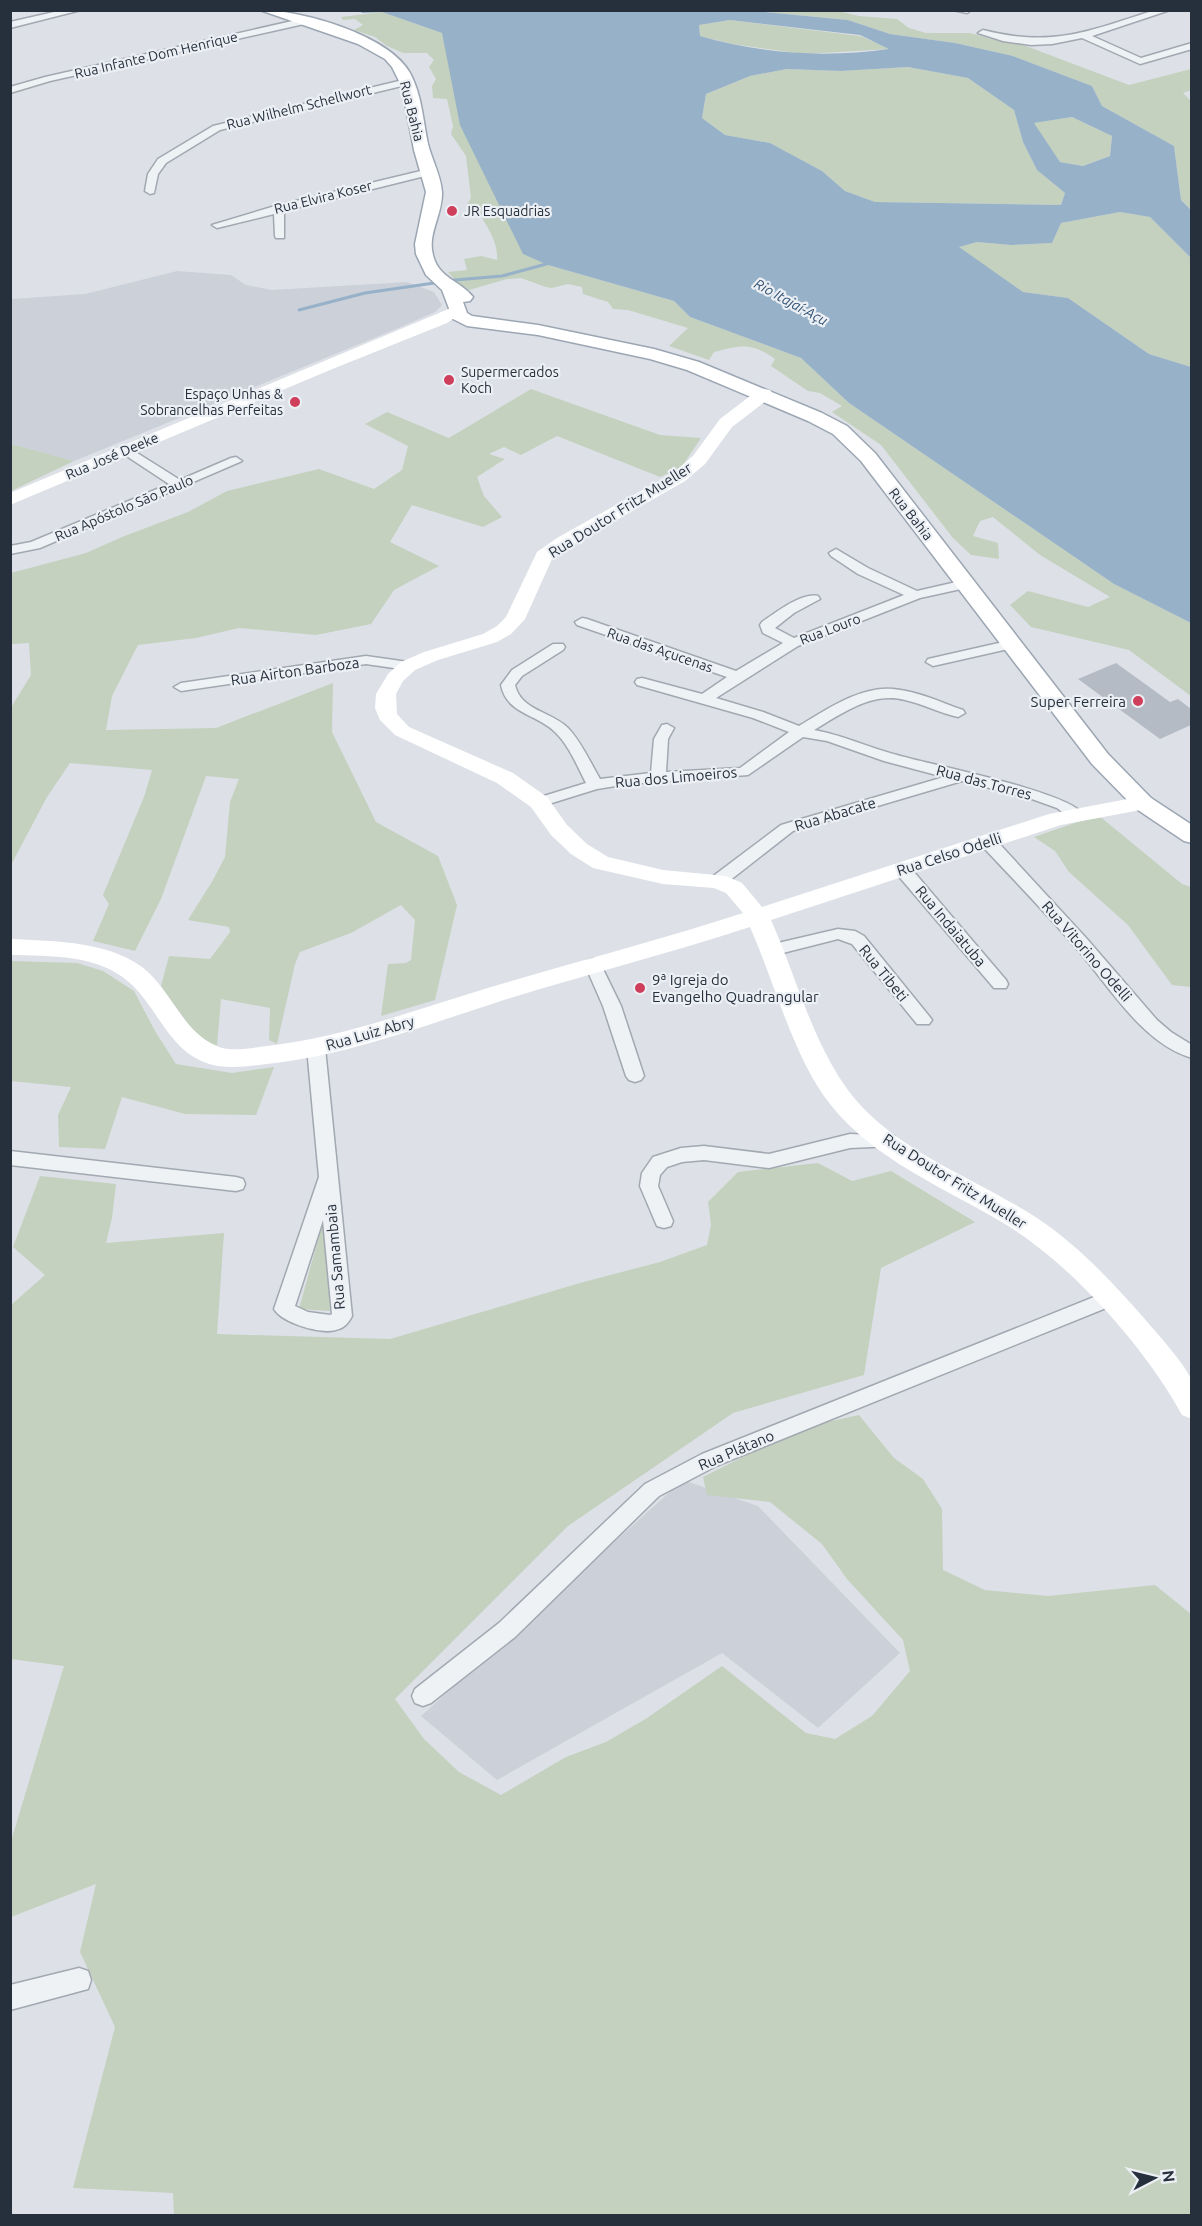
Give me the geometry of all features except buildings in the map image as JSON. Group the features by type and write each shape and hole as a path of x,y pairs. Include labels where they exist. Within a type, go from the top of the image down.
{"main road":[{"name":"Rua Bahia","path":"266,10 374,46 396,62 406,82 434,197 423,246 426,262 442,282 458,310"},
{"name":"Rua Bahia","path":"442,282 496,315 538,330"},
{"path":"478,305 458,310 462,318 477,324 494,319 496,315"},
{"name":"Rua Bahia","path":"477,324 538,330 654,354 693,366 764,394 840,430 856,444 1100,759 1143,803 1191,836"}],"street":[{"path":"10,25 77,10"},
{"path":"957,10 967,10"},
{"path":"983,33 1006,39 1056,41 1166,10"},
{"name":"Rua Infante Dom Henrique","path":"10,90 48,79 301,22"},
{"path":"1081,34 1140,62 1191,46"},
{"name":"Rua Wilhelm Schellwort","path":"150,191 153,174 162,161 217,128 397,82 406,82"},
{"name":"Rua Elvira Koser","path":"217,225 429,172"},
{"path":"279,208 280,236"},
{"name":"Rua José Deeke","path":"10,500 458,310"},
{"name":"Rua José Deeke","path":"413,331 477,324"},
{"name":"Rua Doutor Fritz Mueller","path":"764,394 726,423 699,460 679,477 564,542 544,556 515,619 504,630 490,638 431,656 408,666 394,678 386,694 387,716 402,731 412,737 505,778 539,801 560,830 579,849 602,863 663,877 718,880 734,888 757,916 821,1069 838,1098 860,1120 888,1141 1047,1239 1069,1256 1173,1372 1191,1407"},
{"path":"126,450 179,485"},
{"name":"Rua Apóstolo São Paulo","path":"10,550 35,545 236,461"},
{"path":"836,553 863,571 916,595"},
{"name":"Rua Louro","path":"705,699 793,643 916,595 965,584"},
{"path":"793,643 768,630 767,626 789,610 813,599"},
{"name":"Rua das Açucenas","path":"582,622 683,659 738,676"},
{"path":"933,662 1012,644"},
{"path":"558,647 517,673 507,685 508,694 523,709 554,723 567,736 595,785"},
{"name":"Rua Airton Barboza","path":"181,687 366,660 408,666"},
{"name":"Rua das Torres","path":"642,682 705,699 802,732 822,745 851,755 889,758 965,776 1034,795 1062,805 1075,814"},
{"name":"Rua dos Limoeiros","path":"539,801 595,785 658,776 719,775 743,772 759,765 792,737 867,695 883,692 898,694 958,713"},
{"path":"658,776 661,739 667,728"},
{"name":"Rua Abacate","path":"718,880 787,828 965,776"},
{"name":"Rua Celso Odelli","path":"757,916 1075,814 1143,803"},
{"name":"Rua Vitorino Odelli","path":"988,842 1094,956 1143,1016 1179,1047 1191,1052"},
{"name":"Rua Indaiatuba","path":"902,869 1000,984"},
{"name":"Rua Luiz Abry","path":"10,947 60,949 105,958 120,964 140,978 185,1039 216,1057 250,1057 316,1048 352,1040 757,916"},
{"name":"Rua Tibeti","path":"771,950 837,934 849,934 858,940 923,1020"},
{"path":"593,965 612,1006 635,1076"},
{"name":"Rua Samambaia","path":"316,1048 342,1316 335,1323 316,1323 298,1318 284,1309 328,1175"},
{"path":"664,1221 649,1186 651,1173 660,1162 681,1155 704,1153 769,1161 850,1141 888,1141"},
{"path":"10,1158 236,1184"},
{"name":"Rua Plátano","path":"423,1696 507,1630 652,1490 709,1460 1109,1299"},
{"path":"10,1998 80,1980"}],"shaded area":[{"path":"177,271 231,275 246,285 272,290 407,282 434,292 442,305 435,312 396,329 74,461 11,444 11,299 85,294"},
{"path":"683,1480 758,1506 900,1653 818,1728 722,1653 497,1780 421,1716"}],"green space":[{"path":"755,11 838,11 859,16 897,19 909,28 926,33 970,33 1018,43 1129,85 1191,69 1191,90 1183,93 1191,101 1191,210 1181,200 1174,146 1102,106 1092,86 1013,56 955,43 890,34 848,20"},
{"path":"382,12 442,33 449,61 548,265 674,301 690,317 801,358 849,403 1114,584 1191,623 1191,696 1129,650 1031,627 1010,605 1028,591 1088,607 1110,597 1040,555 993,517 980,521 973,536 998,543 999,559 971,555 953,538 881,445 832,412 842,406 820,393 808,391 771,366 775,359 767,354 752,347 738,347 714,352 709,360 669,346 688,328 628,310 613,309 608,302 583,294 582,287 568,284 552,288 521,278 507,279 469,290 457,282 448,272 467,270 464,259 481,256 497,260 496,246 476,207 467,204 471,198 466,156 451,134 453,126 447,99 433,98 432,86 436,79 429,67 434,60 427,53 403,53 387,46 375,37 354,30 363,25 355,19 343,20 341,17"},
{"path":"730,20 860,36 891,49 804,54 732,44 700,36 699,25"},
{"path":"908,67 968,78 1014,110 1023,142 1037,170 1065,193 1061,205 875,202 845,191 822,171 770,143 725,135 702,118 706,94 750,76 787,69 841,71"},
{"path":"1072,117 1112,136 1110,156 1083,166 1060,162 1033,123"},
{"path":"1120,212 1150,217 1191,258 1191,367 1149,354 1068,298 1023,292 958,247 977,242 1011,245 1052,243 1061,223"},
{"path":"531,389 660,435 701,438 681,468 660,477 557,436 521,455 504,447 489,454 505,459 477,477 484,496 502,517 483,527 412,505 390,542 439,566 394,590 371,624 316,635 239,628 196,638 138,645 112,696 106,730 216,728 333,683 332,732 376,822 438,856 457,905 435,1000 381,1016 388,964 406,963 411,960 415,920 401,905 351,933 300,952 295,964 277,1044 269,1040 270,1008 221,999 217,1046 198,1038 161,986 169,956 210,959 230,932 229,927 188,920 225,857 230,802 239,779 206,776 161,899 135,951 93,941 109,904 103,895 144,797 152,770 70,763 47,797 11,865 10,709 31,675 29,643 11,644 11,573 86,553 188,512 227,491 319,469 374,489 402,470 408,446 365,424 387,412 449,438"},
{"path":"11,444 74,461 11,491"},
{"path":"1098,815 1182,884 1191,887 1191,987 1172,985 1128,925 1069,872 1055,851 1034,837"},
{"path":"11,961 77,963 103,971 134,991 176,1064 232,1073 274,1067 256,1115 185,1114 122,1097 105,1149 59,1147 58,1115 71,1087 11,1081"},
{"path":"818,1163 852,1181 891,1171 975,1222 881,1268 864,1375 733,1413 568,1526 395,1699 424,1739 459,1772 501,1795 566,1757 606,1742 647,1718 722,1666 806,1733 835,1739 872,1716 910,1671 903,1640 847,1579 822,1544 770,1502 707,1495 703,1477 800,1428 859,1415 894,1458 923,1479 942,1509 943,1570 985,1590 1048,1596 1155,1585 1191,1614 1191,2215 174,2215 173,2193 73,2188 115,2027 80,1952 96,1884 11,1917 11,1841 64,1666 11,1659 11,1305 45,1275 13,1247 40,1176 116,1184 106,1243 224,1233 217,1334 390,1339 660,1262 707,1245 711,1225 708,1202 738,1172"},
{"path":"325,1214 330,1311 299,1309"}],"water":[{"name":"Rio Itajaí-Açu","path":"358,11 755,11 848,20 890,34 955,43 1013,56 1092,86 1102,106 1174,146 1181,200 1191,210 1191,258 1150,217 1120,212 1061,223 1052,243 1011,245 977,242 959,247 1023,292 1068,298 1149,354 1191,367 1191,623 1114,584 849,403 801,358 690,317 674,301 548,265 523,254 460,125 442,33 382,12","holes":["730,20 860,35 889,49 866,52 794,53 747,47 700,36 699,25","908,67 968,78 1014,110 1023,142 1037,170 1065,193 1061,205 875,202 845,191 822,171 770,143 725,135 702,118 706,94 750,76 787,69 841,71","1072,117 1112,136 1110,156 1083,166 1060,162 1034,123"]}],"waterway":[{"path":"299,310 365,293 455,280 502,276 550,263"}],"place":[{"name":"JR Esquadrias","path":"452,211"},
{"name":"Supermercados Koch","path":"449,380"},
{"name":"Espaço Unhas & Sobrancelhas Perfeitas","path":"295,402"},
{"name":"Super Ferreira","path":"1138,701"},
{"name":"9ª Igreja do Evangelho Quadrangular","path":"640,988"}]}
